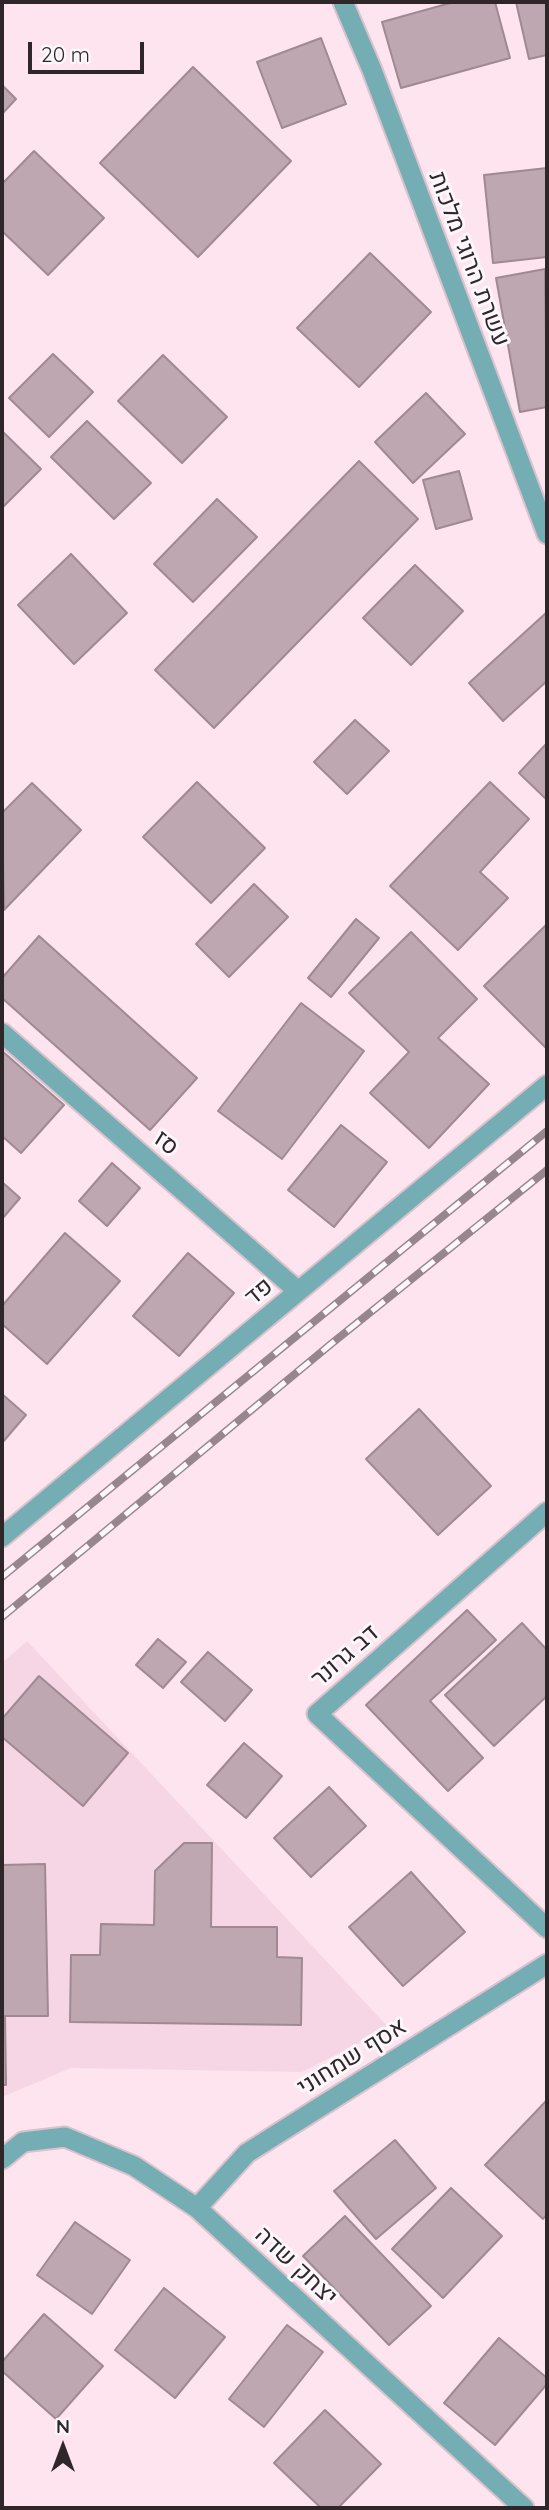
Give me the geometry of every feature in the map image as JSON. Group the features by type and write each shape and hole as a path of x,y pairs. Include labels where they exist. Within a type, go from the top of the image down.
{"street":[{"name":"עשרת הרוגי מלכות","path":"343,2 372,70 547,534"},
{"name":"סז","path":"2,1033 298,1291"},
{"name":"פד","path":"2,1537 547,1085"},
{"name":"דב גרונר","path":"547,1512 317,1713 547,1928"},
{"name":"אסף שמחוני","path":"197,2208 247,2153 547,1964"},
{"name":"יצחק שדה","path":"2,2159 23,2142 65,2137 134,2166 197,2208 524,2508"}],"shaded area":[{"path":"27,1641 389,2028 302,2072 71,2068 2,2097 2,1663"}],"building":[{"path":"454,2 495,2 510,58 401,88 382,22"},
{"path":"516,2 547,2 547,55 529,59"},
{"path":"321,38 346,104 282,128 257,62"},
{"path":"193,67 291,161 198,257 100,163"},
{"path":"2,85 16,99 2,114"},
{"path":"34,151 104,218 48,275 2,231 2,184"},
{"path":"547,168 547,257 493,263 484,175"},
{"path":"370,253 431,312 359,387 297,328"},
{"path":"545,269 547,407 520,412 496,278"},
{"path":"53,354 93,392 49,437 9,398"},
{"path":"163,355 227,417 182,463 118,401"},
{"path":"426,393 465,434 413,483 375,442"},
{"path":"87,421 151,483 114,519 51,457"},
{"path":"2,431 41,469 3,507 2,506"},
{"path":"359,461 418,519 214,728 155,670"},
{"path":"459,471 472,519 436,529 423,480"},
{"path":"217,499 257,537 193,602 154,564"},
{"path":"71,554 127,613 74,664 18,605"},
{"path":"415,565 463,611 411,665 363,618"},
{"path":"546,613 547,681 503,721 469,683"},
{"path":"355,720 389,751 347,794 314,762"},
{"path":"547,743 547,800 519,773"},
{"path":"197,782 265,848 211,903 143,837"},
{"path":"490,782 529,819 480,872 508,898 458,950 390,886"},
{"path":"32,783 81,830 4,910 2,813"},
{"path":"254,884 288,917 229,977 196,944"},
{"path":"356,919 379,938 331,997 308,978"},
{"path":"547,924 547,1049 484,986"},
{"path":"411,932 477,999 438,1038 489,1084 429,1148 370,1093 409,1052 349,993"},
{"path":"39,936 197,1078 150,1130 2,998 2,978"},
{"path":"301,1003 364,1051 282,1159 218,1111"},
{"path":"2,1051 64,1105 21,1153 2,1136"},
{"path":"341,1125 387,1162 334,1227 288,1190"},
{"path":"112,1163 140,1188 107,1226 79,1201"},
{"path":"2,1182 20,1198 2,1219"},
{"path":"65,1233 120,1281 47,1364 2,1324 2,1306"},
{"path":"188,1253 234,1293 179,1356 133,1316"},
{"path":"2,1394 26,1415 2,1443"},
{"path":"419,1409 491,1486 438,1535 366,1459"},
{"path":"467,1610 496,1640 430,1701 483,1758 448,1791 366,1705"},
{"path":"522,1623 547,1650 547,1696 494,1746 445,1695"},
{"path":"158,1639 186,1662 163,1688 136,1665"},
{"path":"208,1652 252,1690 225,1721 181,1682"},
{"path":"39,1676 128,1753 83,1806 2,1737 2,1719"},
{"path":"244,1743 282,1776 246,1818 207,1785"},
{"path":"329,1787 366,1826 311,1877 274,1838"},
{"path":"184,1843 212,1843 211,1927 277,1927 277,1957 302,1958 301,2025 70,2022 71,1955 100,1955 101,1924 154,1925 155,1871"},
{"path":"45,1864 48,2016 5,2016 6,2085 2,2085 2,1865"},
{"path":"411,1872 465,1932 403,1986 349,1927"},
{"path":"547,2100 547,2214 543,2219 485,2165"},
{"path":"395,2140 436,2188 376,2239 334,2191"},
{"path":"451,2188 502,2236 443,2298 392,2249"},
{"path":"345,2216 431,2306 389,2345 303,2256"},
{"path":"75,2222 130,2260 92,2314 37,2275"},
{"path":"164,2288 225,2337 175,2398 115,2350"},
{"path":"44,2314 103,2366 56,2419 2,2371 2,2362"},
{"path":"287,2325 323,2352 264,2427 229,2399"},
{"path":"499,2338 547,2378 547,2384 495,2445 444,2403"},
{"path":"325,2410 381,2464 338,2508 321,2508 274,2463"}],"railway":[{"path":"2,1577 547,1131"},
{"path":"2,1617 331,1344 547,1170"}]}
